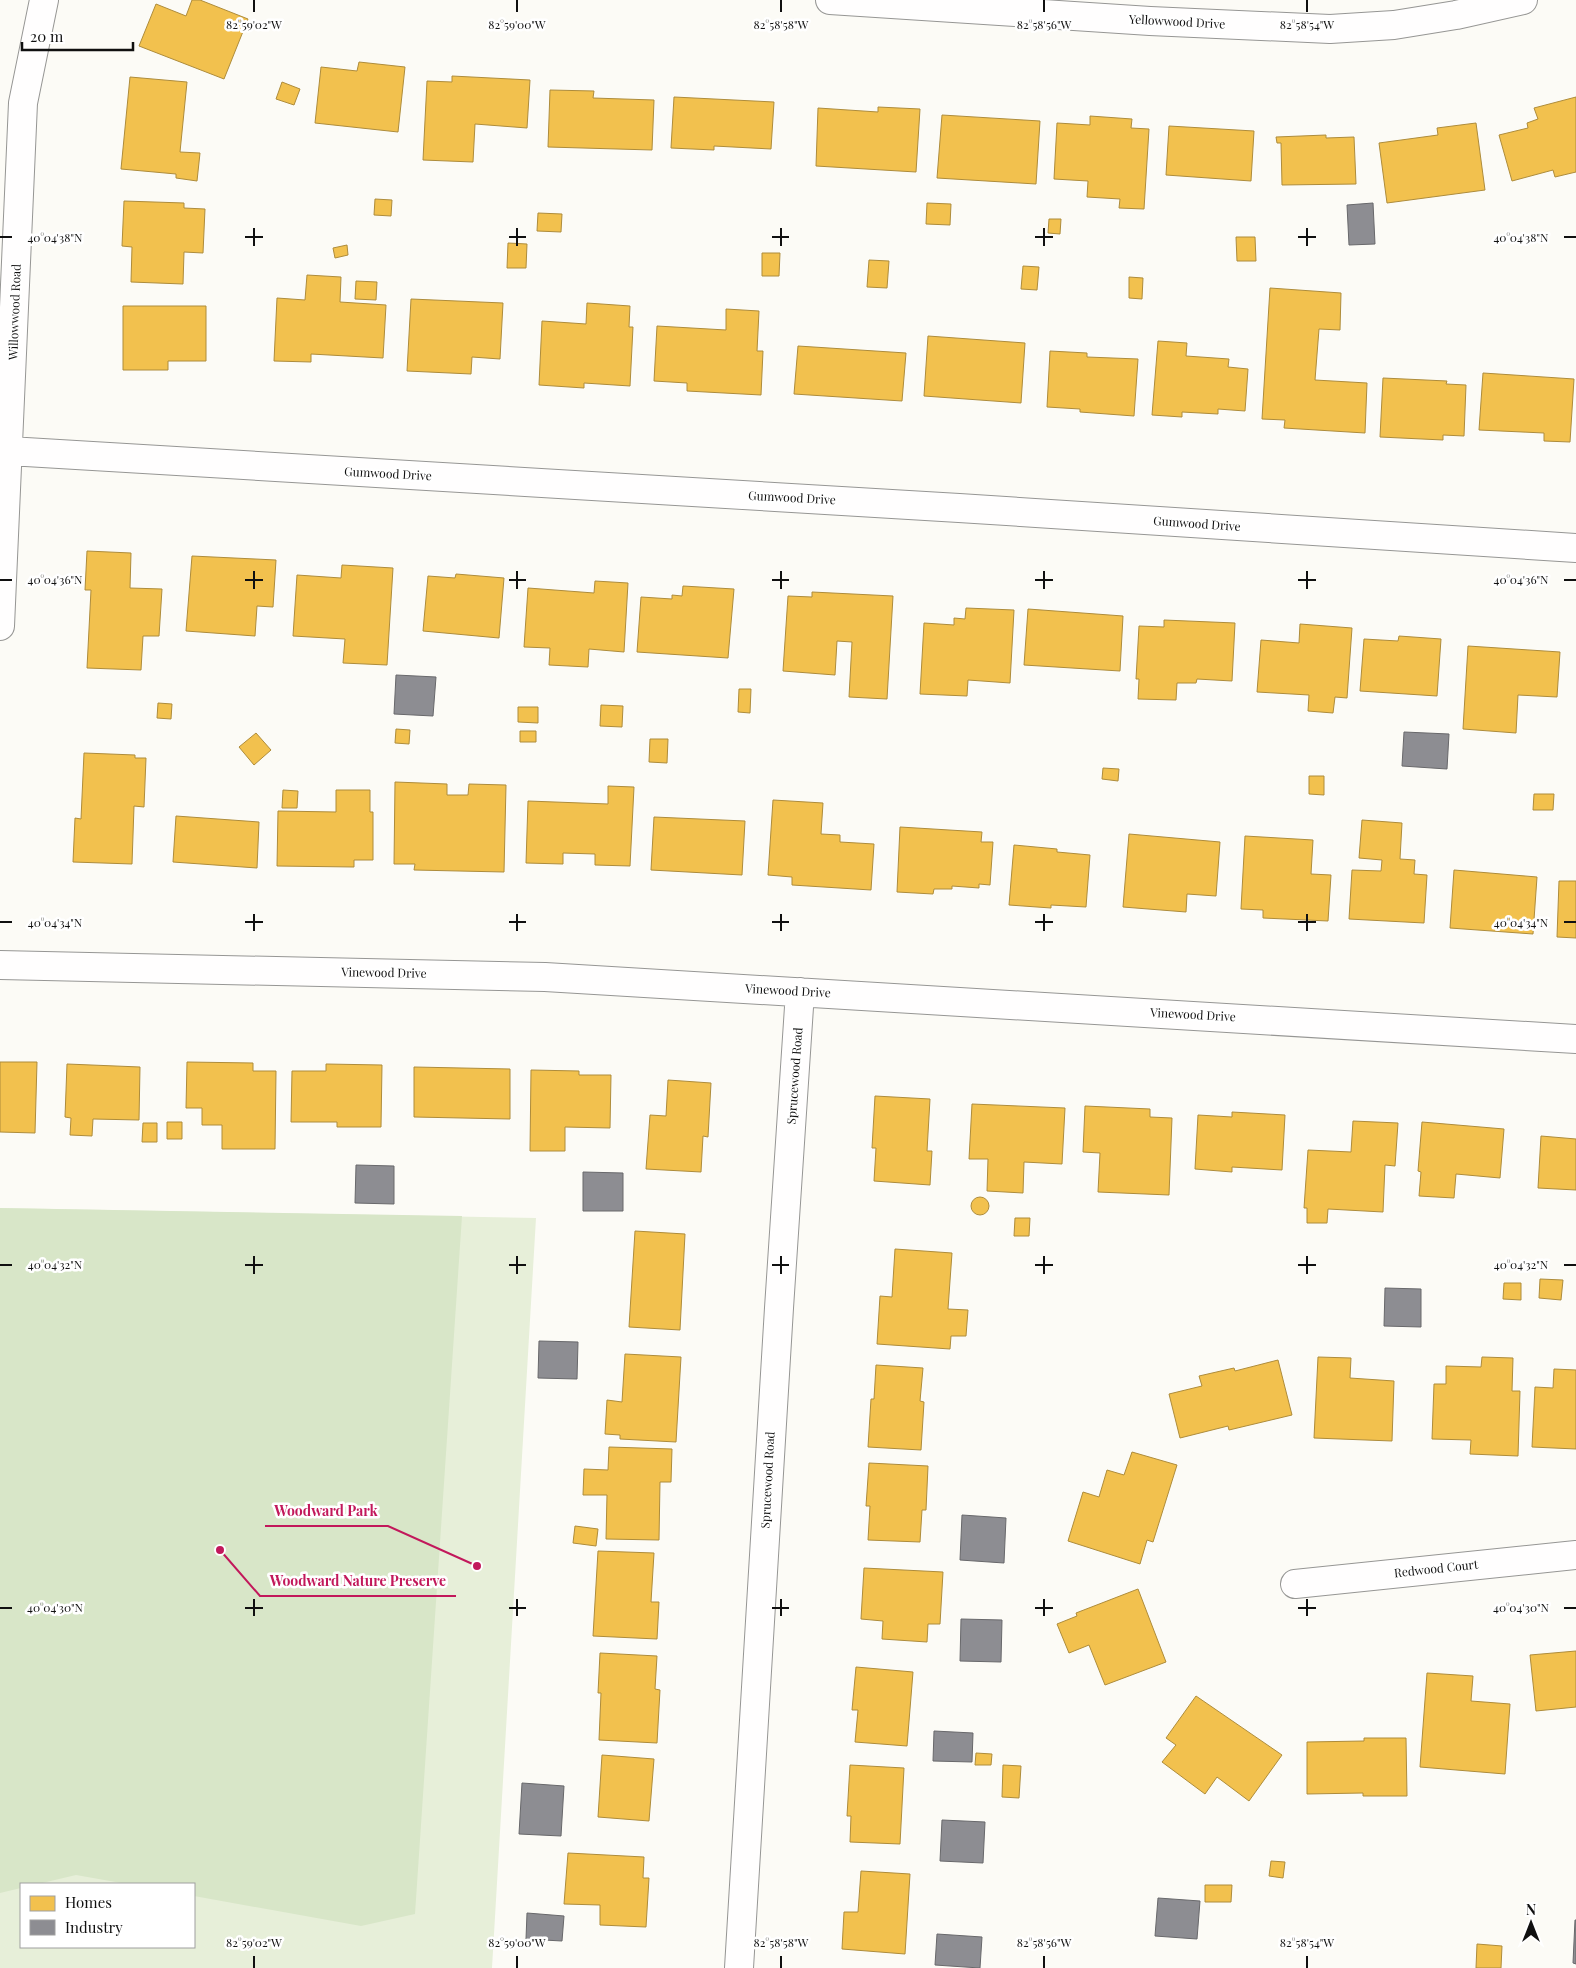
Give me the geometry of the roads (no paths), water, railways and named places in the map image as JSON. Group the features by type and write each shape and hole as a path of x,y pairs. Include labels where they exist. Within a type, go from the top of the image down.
{"street":[{"name":"Willowwood Road","path":"0,626 23,104 44,0"},
{"name":"Yellowwood Drive","path":"830,0 1150,21 1330,30 1394,24 1456,15 1523,0"},
{"name":"Gumwood Drive","path":"9,451 949,507 1576,548"},
{"name":"Vinewood Drive","path":"0,965 544,977 1576,1039"},
{"name":"Sprucewood Road","path":"739,1968 777,1328 800,992"},
{"name":"Redwood Court","path":"1296,1584 1576,1555"}],"place":[{"name":"Woodward Nature Preserve","path":"220,1550"},
{"name":"Woodward Park","path":"477,1566"}]}
